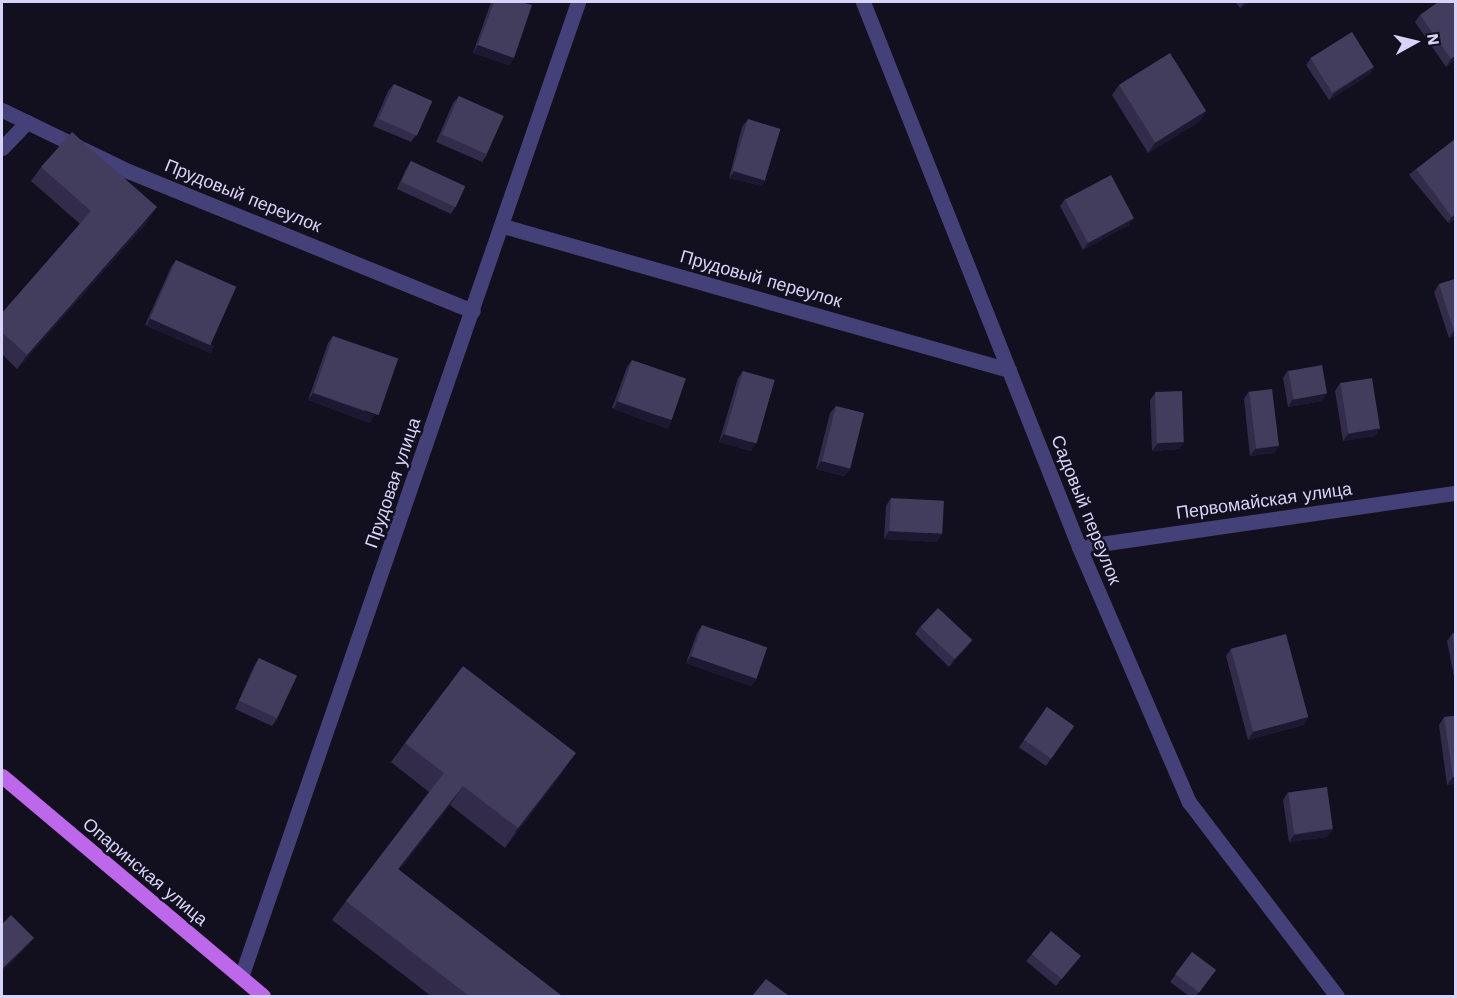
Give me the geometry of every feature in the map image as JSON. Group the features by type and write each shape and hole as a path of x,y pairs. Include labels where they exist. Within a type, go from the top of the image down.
{"main road":[{"name":"Опаринская улица","path":"2,776 263,996"}],"street":[{"name":"Прудовая улица","path":"241,977 474,311 578,2"},
{"name":"Садовый переулок","path":"864,2 1079,547 1189,802 1337,996"},
{"name":"Прудовый переулок","path":"2,110 129,171 474,311"},
{"path":"2,148 27,122"},
{"name":"Прудовый переулок","path":"503,226 1009,370"},
{"name":"Первомайская улица","path":"1079,547 1455,493"}],"building":[{"path":"494,2 521,2 532,5 514,58 478,45"},
{"path":"1438,2 1453,2 1455,5 1455,56 1451,59 1420,15"},
{"path":"1352,32 1374,67 1332,93 1310,58"},
{"path":"1170,53 1206,111 1155,142 1119,85"},
{"path":"394,84 432,101 417,136 379,119"},
{"path":"459,96 504,116 487,154 442,134"},
{"path":"748,119 781,129 765,181 732,171"},
{"path":"72,132 157,207 27,355 2,332 2,313 91,211 41,167"},
{"path":"1455,139 1455,214 1452,217 1416,169"},
{"path":"411,161 465,186 456,207 401,182"},
{"path":"1111,175 1134,218 1088,243 1065,199"},
{"path":"176,260 236,287 210,345 150,318"},
{"path":"1455,279 1455,330 1454,331 1439,284"},
{"path":"333,336 398,358 379,415 313,393"},
{"path":"632,360 686,379 672,420 618,402"},
{"path":"1322,365 1327,394 1294,399 1289,371"},
{"path":"743,371 775,380 757,444 725,434"},
{"path":"1372,378 1380,428 1348,433 1340,383"},
{"path":"1272,389 1279,446 1256,448 1249,392"},
{"path":"1182,391 1184,442 1157,443 1155,392"},
{"path":"836,406 864,413 850,468 822,461"},
{"path":"891,498 944,501 942,534 889,531"},
{"path":"938,608 972,640 955,659 920,627"},
{"path":"702,625 767,647 756,679 691,656"},
{"path":"1455,633 1455,651 1452,634"},
{"path":"1286,634 1308,717 1253,732 1231,649"},
{"path":"259,658 297,676 277,718 239,701"},
{"path":"463,666 576,753 518,828 463,786 398,869 562,996 469,996 346,901 444,773 405,743"},
{"path":"1047,707 1074,726 1051,759 1024,740"},
{"path":"1455,716 1455,777 1453,777 1444,717"},
{"path":"1327,787 1333,829 1294,834 1288,792"},
{"path":"11,915 34,938 3,968 2,924"},
{"path":"1051,931 1081,956 1062,979 1032,954"},
{"path":"1192,952 1216,970 1199,992 1175,974"},
{"path":"766,979 789,996 752,996"}]}
